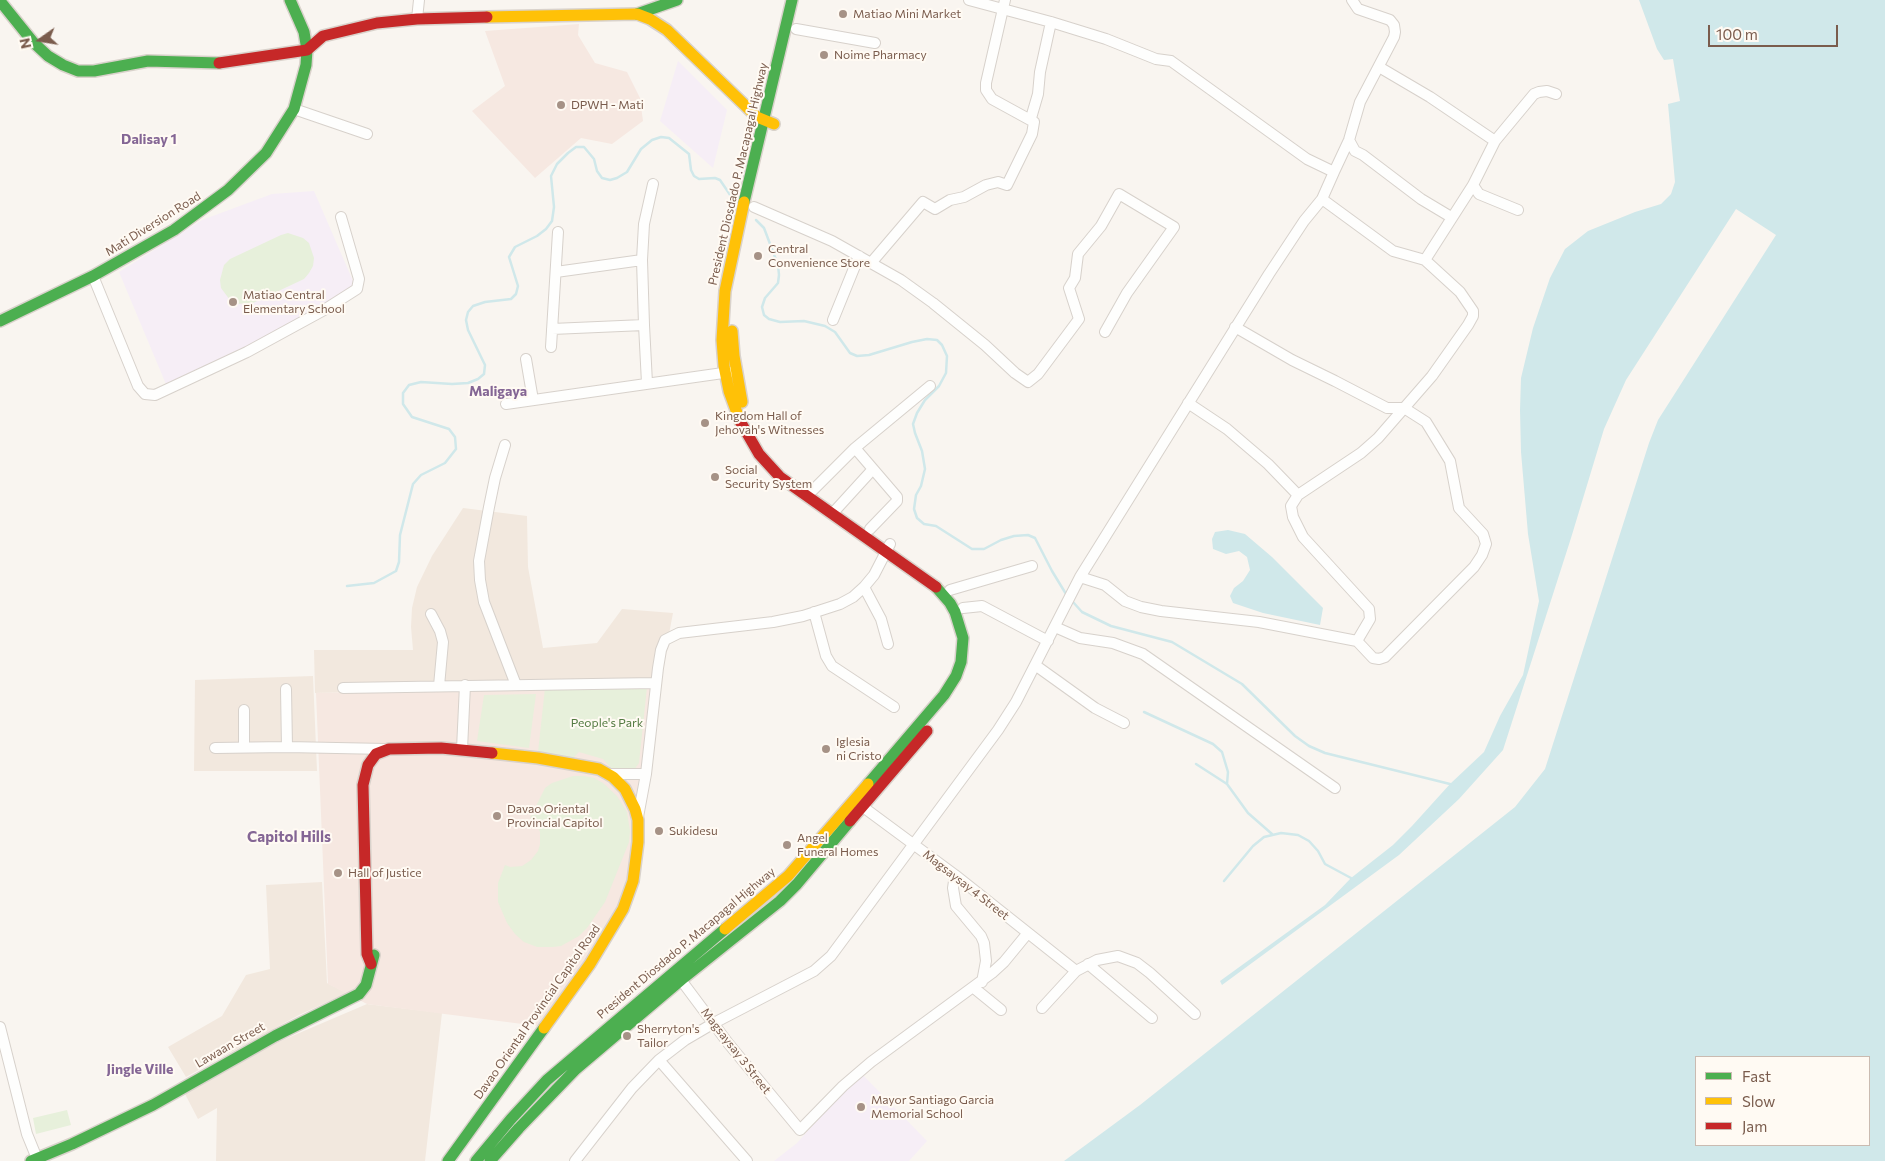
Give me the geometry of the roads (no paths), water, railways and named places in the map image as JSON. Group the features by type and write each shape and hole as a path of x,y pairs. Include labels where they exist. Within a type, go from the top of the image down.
{"main road":[{"name":"Mati Diversion Road","path":"2,316 68,289 174,230 228,190 266,153 294,109 304,78 307,50 304,32 290,0"},
{"path":"304,32 323,36 377,23 417,19 637,14 677,0"},
{"name":"President Diosdado P. Macapagal Highway","path":"731,372 733,303 736,280 754,207 792,0"},
{"name":"President Diosdado P. Macapagal Highway","path":"802,0 796,30 734,242 725,291 722,340 731,372 737,415 746,434 763,451 813,490 834,510 888,548 936,587 950,603 960,627 964,650 956,676 944,695 858,803"},
{"path":"0,1 33,42 48,56 63,65 78,70 94,71 148,60 229,62 307,50 323,36"},
{"path":"637,14 650,19 667,30 744,106 769,123"},
{"name":"President Diosdado P. Macapagal Highway","path":"490,1161 576,1069 788,876 952,701 965,680 972,651 971,636 963,608 950,590 921,565 888,548 870,530 784,480 763,451"},
{"name":"Davao Oriental Provincial Capitol Road","path":"390,749 462,748 580,764 599,769 617,780 628,794 638,820 638,850 633,881 623,909 611,931 590,964 448,1161"},
{"path":"371,964 368,954 364,785 368,765 376,754 390,749"},
{"path":"367,773 371,785 374,954 371,964"},
{"name":"Lawaan Street","path":"35,1160 153,1105 275,1036 359,994 366,985 371,964"},
{"name":"President Diosdado P. Macapagal Highway","path":"476,1161 547,1080 588,1043 678,976"}],"street":[{"path":"417,19 419,0"},
{"path":"969,0 1004,5 1106,39 1156,59 1171,61 1307,159 1334,172"},
{"path":"575,1161 632,1088 660,1060 685,1040 796,981 823,964 831,956 998,730 1016,702 1080,577 1283,252 1322,199 1349,140 1360,102 1394,37 1394,25 1390,20 1358,9 1352,0"},
{"path":"871,263 923,202 934,209 950,200 964,197 986,184 998,182 1008,185 1032,134 1034,122 1031,118 992,99 986,90 1004,5"},
{"path":"1031,118 1038,94 1040,72 1051,22"},
{"path":"796,30 875,43"},
{"path":"1379,67 1430,97 1495,141"},
{"path":"1425,260 1472,185 1495,141 1534,94 1547,91 1556,94"},
{"path":"294,109 367,134"},
{"path":"1349,140 1355,151 1364,155 1421,199 1451,216"},
{"path":"647,383 642,260 646,212 654,184"},
{"path":"1472,185 1479,194 1518,210"},
{"path":"754,207 800,226 901,280 933,303 1028,382 1038,374 1079,319 1069,288 1075,278 1078,254 1101,226 1119,194 1174,227 1126,293 1105,332"},
{"path":"1322,199 1393,251 1425,260 1460,292 1473,311 1472,316 1432,376 1378,438 1361,453 1298,495 1291,506 1293,517 1302,536 1369,609 1370,619 1358,641"},
{"path":"93,276 138,386 145,394 154,395 247,352 293,328 357,289 359,278 342,217"},
{"path":"551,347 558,232"},
{"path":"833,320 859,256"},
{"path":"556,272 642,260"},
{"path":"552,329 644,325"},
{"path":"1080,577 1105,585 1125,600 1141,607 1161,612 1258,622 1358,641 1373,658 1379,659 1385,657 1474,567 1486,544 1483,534 1459,508 1450,461 1426,422 1404,408 1387,408 1335,380 1292,360 1236,327"},
{"path":"526,359 533,400"},
{"path":"506,404 731,372"},
{"path":"813,490 855,448 899,414 930,386"},
{"path":"1188,403 1248,447 1268,464 1298,495"},
{"path":"505,445 489,506 480,561 480,580 484,602 516,684"},
{"path":"855,448 898,499 870,530"},
{"path":"834,510 873,469"},
{"path":"638,820 646,774 656,682 661,650 665,640 679,633 773,622 840,604 853,597 864,587 874,575 888,548"},
{"path":"950,590 1032,566"},
{"path":"864,587 881,619 888,644"},
{"path":"963,608 982,606 1048,641"},
{"path":"814,612 826,656 832,666 894,707"},
{"path":"431,614 440,631 443,642 438,686"},
{"path":"1054,627 1080,638 1113,643 1143,654 1335,788"},
{"path":"1035,665 1095,708 1124,723"},
{"path":"343,688 656,682"},
{"path":"462,748 465,685"},
{"path":"286,688 287,747"},
{"path":"244,710 244,747"},
{"path":"215,748 390,749"},
{"path":"608,774 646,774"},
{"name":"Magsaysay 4 Street","path":"858,803 955,875 1076,971"},
{"path":"955,875 953,888 956,906 981,936 984,943 986,961 978,985"},
{"path":"978,985 1004,962 1027,934"},
{"path":"1042,1008 1076,971 1088,964 1118,956 1137,963 1170,990 1195,1014"},
{"path":"1088,964 1152,1018"},
{"name":"Magsaysay 3 Street","path":"678,976 800,1130 843,1086 866,1066 913,1030 978,985"},
{"path":"978,985 1001,1010"},
{"path":"0,1027 35,1160"},
{"path":"660,1060 747,1161"}],"water":[{"path":"1639,0 1885,0 1885,1161 1064,1161 1140,1105 1515,807 1545,769 1658,420 1776,235 1736,209 1626,380 1604,429 1503,750 1459,799 1399,855 1222,985 1220,981 1325,905 1351,878 1393,845 1450,784 1484,752 1500,716 1523,675 1539,601 1528,534 1521,452 1521,378 1533,328 1550,278 1565,249 1588,231 1635,212 1661,204 1671,194 1675,182 1668,104 1680,101 1673,59 1664,60 1657,49"},
{"path":"1228,530 1245,534 1272,557 1323,608 1320,625 1263,613 1233,603 1230,596 1234,588 1243,581 1250,570 1247,557 1239,551 1226,554 1213,549 1212,539 1215,532"}],"waterway":[{"path":"347,586 374,583 396,571 399,562 400,535 413,484 421,475 445,463 456,449 455,437 449,429 412,417 403,404 403,393 409,385 421,382 468,383 484,374 485,365 468,330 466,320 468,312 473,306 485,302 511,299 516,294 518,286 509,257 515,247 537,236 552,221 554,207 551,176 557,164 568,153 576,147 584,147 594,159 597,171 602,178 610,180 627,172 641,149 652,140 661,137 669,138 689,154 691,170 694,176 699,179 715,178 720,180 737,205"},
{"path":"756,220 764,228 778,265 778,283 765,298 762,307 764,315 769,319 780,322 804,321 825,326 835,332 850,353 857,356 869,355 927,339 937,340 942,345 947,356 946,373 939,386 925,400 913,424 922,451 925,469 921,486 916,495 914,509 917,518 924,524 936,526 972,549 984,549 1014,536 1028,535 1035,538 1066,594"},
{"path":"1073,602 1082,612 1111,626 1172,642 1242,684 1295,736 1309,746 1325,753 1450,784"},
{"path":"1144,712 1213,744 1222,752 1228,772 1227,784"},
{"path":"1196,764 1227,784 1248,813 1272,834"},
{"path":"1224,881 1253,846 1264,837 1281,833 1298,835 1309,841 1318,851 1325,864 1351,878"}],"place":[{"name":"Matiao Mini Market","path":"843,14"},
{"name":"Noime Pharmacy","path":"824,55"},
{"name":"DPWH - Mati","path":"561,105"},
{"name":"Central Convenience Store","path":"758,256"},
{"name":"Matiao Central Elementary School","path":"233,302"},
{"name":"Kingdom Hall of Jehovah's Witnesses","path":"705,423"},
{"name":"Social Security System","path":"715,477"},
{"name":"Iglesia ni Cristo","path":"826,749"},
{"name":"Davao Oriental Provincial Capitol","path":"497,816"},
{"name":"Sukidesu","path":"659,831"},
{"name":"Angel Funeral Homes","path":"787,845"},
{"name":"Hall of Justice","path":"338,873"},
{"name":"Sherryton's Tailor","path":"627,1036"},
{"name":"Mayor Santiago Garcia Memorial School","path":"861,1107"}],"district":[{"name":"Dalisay 1","path":"149,139"},
{"name":"Maligaya","path":"498,391"},
{"name":"Capitol Hills","path":"289,837"},
{"name":"Jingle Ville","path":"140,1069"}],"park label":[{"name":"People's Park","path":"607,723"}]}
